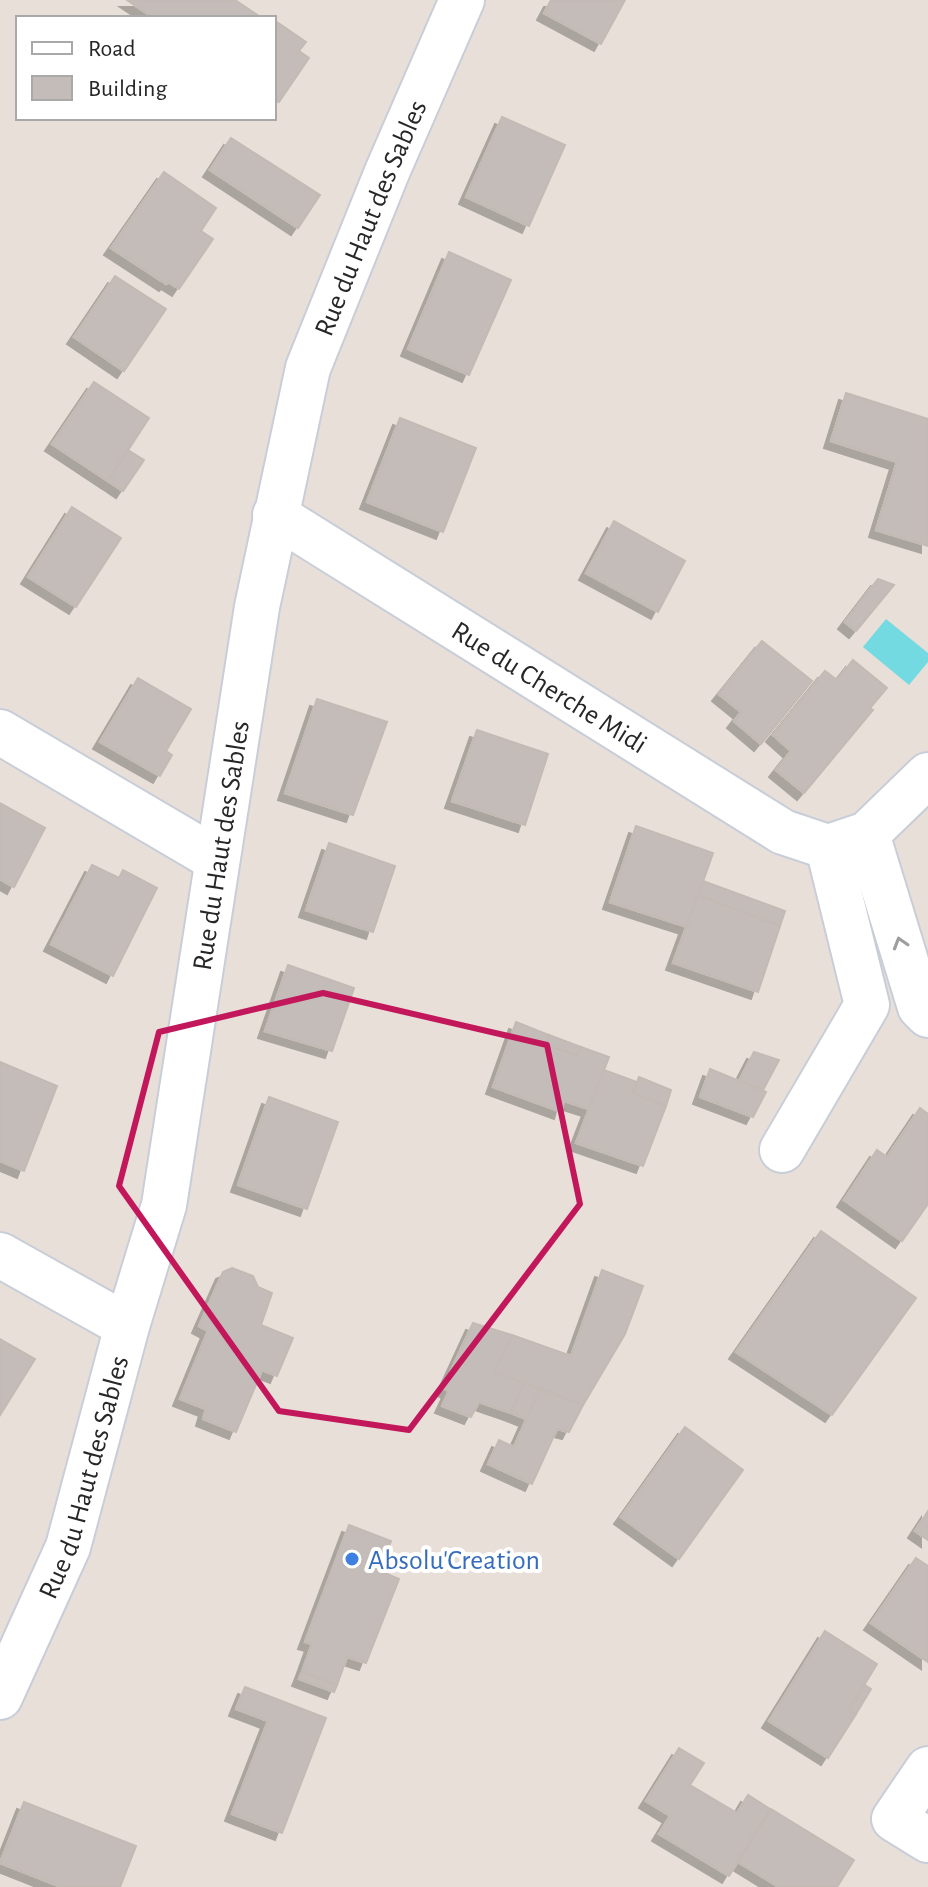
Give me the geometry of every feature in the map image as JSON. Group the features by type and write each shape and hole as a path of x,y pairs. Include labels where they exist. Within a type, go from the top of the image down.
{"street":[{"name":"Rue du Haut des Sables","path":"0,1697 68,1547 127,1326 164,1205 257,607 308,368 387,172 462,0"},
{"name":"Rue du Cherche Midi","path":"275,515 783,832 848,841"},
{"path":"0,732 216,859"},
{"path":"848,841 928,775"},
{"path":"848,841 920,1007 928,1015"},
{"path":"782,1150 867,1005 848,841"},
{"path":"0,1255 127,1326"},
{"path":"928,1769 894,1819 928,1840"}],"highlighted area":[{"path":"323,993 547,1045 580,1204 409,1430 279,1411 119,1186 159,1032"}],"water":[{"path":"886,619 928,653 928,662 909,685 863,647"}],"building":[{"path":"127,0 235,0 259,16 151,16"},
{"path":"551,0 625,0 601,44 544,13"},
{"path":"276,21 306,42 299,51 309,58 279,102 276,100"},
{"path":"502,117 565,145 529,226 466,197"},
{"path":"231,138 320,195 298,228 210,170"},
{"path":"164,172 216,208 201,231 213,239 179,289 168,282 166,284 111,248"},
{"path":"449,252 511,280 469,375 408,349"},
{"path":"115,276 166,309 124,371 74,337"},
{"path":"94,382 149,418 108,481 52,444"},
{"path":"846,393 928,419 928,546 876,530 897,462 831,441"},
{"path":"400,418 476,448 443,532 367,502"},
{"path":"128,450 144,460 123,491 108,481"},
{"path":"72,507 121,538 76,607 28,577"},
{"path":"614,521 685,561 658,612 586,573"},
{"path":"878,579 894,585 856,631 845,622"},
{"path":"762,641 812,681 761,744 734,721 741,712 719,694"},
{"path":"853,660 887,688 870,708 873,710 804,793 776,770 791,751 773,735 825,671 837,680"},
{"path":"138,678 191,709 166,751 172,755 160,776 100,742"},
{"path":"317,699 387,722 353,815 285,793"},
{"path":"477,730 548,754 525,825 452,801"},
{"path":"0,803 45,828 14,887 0,879"},
{"path":"636,826 713,853 687,927 610,902"},
{"path":"329,843 395,866 373,932 306,910"},
{"path":"92,865 119,878 123,870 157,888 113,976 51,944"},
{"path":"703,881 785,911 780,926 698,895"},
{"path":"698,895 780,926 758,992 673,963"},
{"path":"288,965 354,988 332,1051 265,1031"},
{"path":"516,1022 549,1035 546,1045 577,1055 581,1047 609,1057 589,1109 564,1101 561,1112 493,1087"},
{"path":"549,1035 581,1047 577,1055 546,1045"},
{"path":"754,1052 779,1060 763,1090 739,1081"},
{"path":"0,1062 57,1086 24,1171 0,1161"},
{"path":"710,1069 766,1092 753,1117 700,1097"},
{"path":"604,1070 637,1082 633,1093 666,1106 643,1166 576,1143"},
{"path":"639,1077 671,1090 666,1106 633,1093"},
{"path":"269,1097 338,1122 307,1209 238,1185"},
{"path":"920,1108 928,1114 928,1204 902,1241 844,1200 877,1150 887,1157"},
{"path":"821,1231 916,1298 832,1415 736,1352"},
{"path":"232,1268 253,1276 258,1287 272,1293 261,1325 293,1338 277,1376 262,1370 236,1432 203,1419 206,1409 180,1399 208,1331 199,1326 223,1272"},
{"path":"602,1270 643,1286 625,1334 583,1405 494,1372 512,1335 571,1356"},
{"path":"473,1323 512,1335 494,1372 524,1383 511,1413 479,1402 471,1417 442,1406 449,1391 443,1388"},
{"path":"0,1339 35,1359 0,1415"},
{"path":"524,1383 540,1389 526,1419 511,1413"},
{"path":"540,1389 583,1405 569,1432 557,1429 532,1484 488,1464 499,1440 514,1447"},
{"path":"685,1427 743,1470 679,1559 621,1517"},
{"path":"928,1511 928,1540 915,1531"},
{"path":"349,1525 391,1541 380,1571 399,1579 366,1663 347,1657 337,1685 302,1672 312,1644 305,1642"},
{"path":"916,1558 928,1566 928,1662 871,1623"},
{"path":"825,1631 877,1664 849,1710 856,1714 828,1758 769,1721"},
{"path":"302,1672 337,1685 334,1692 299,1679"},
{"path":"865,1685 871,1689 856,1714 849,1710"},
{"path":"245,1687 326,1718 282,1833 232,1814 268,1721 236,1709"},
{"path":"679,1748 704,1763 690,1785 737,1813 748,1795 770,1809 729,1876 659,1834 670,1816 646,1801"},
{"path":"24,1802 136,1846 120,1887 61,1887 0,1863"},
{"path":"771,1809 854,1860 837,1887 779,1887 738,1862"}],"place":[{"name":"Absolu'Creation","path":"352,1559"}]}
